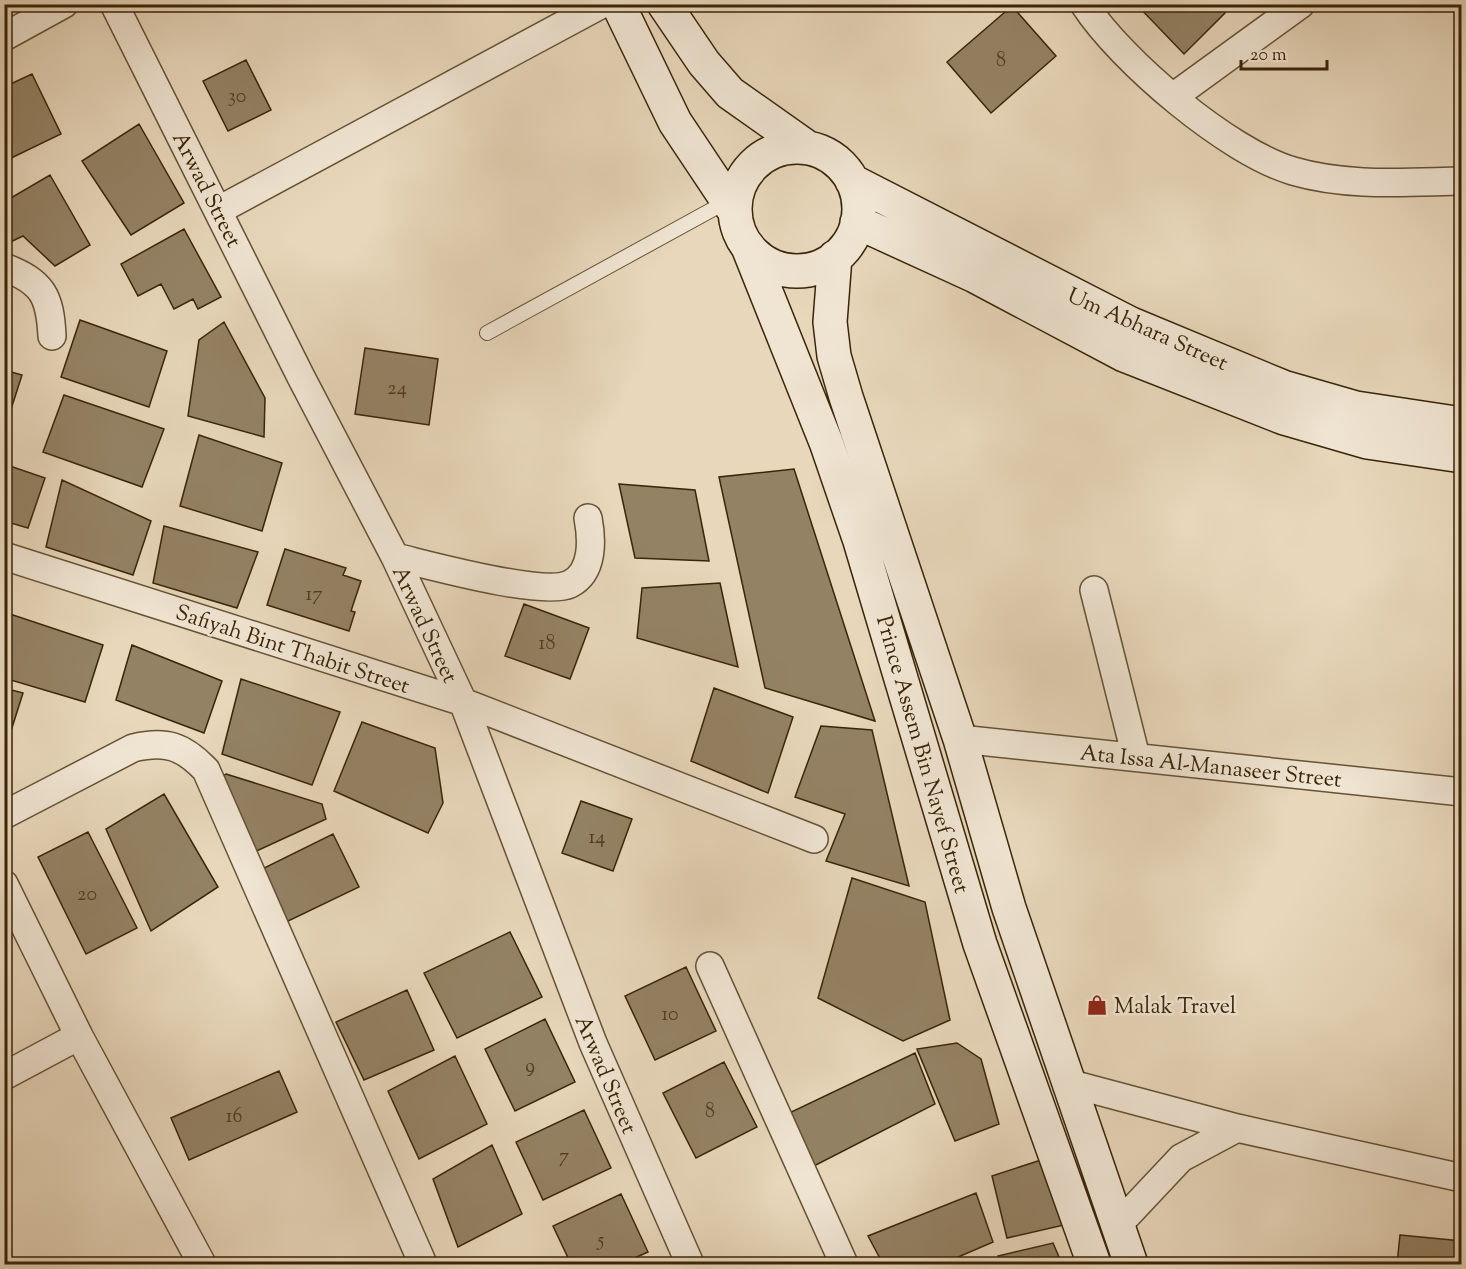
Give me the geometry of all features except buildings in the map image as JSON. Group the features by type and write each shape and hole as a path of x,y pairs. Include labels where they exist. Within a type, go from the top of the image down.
{"main road":[{"path":"618,4 675,122 731,207 741,236 748,247 766,262 789,271 821,266 835,257 849,242 857,222 858,201 852,181 834,159 807,148 730,93 704,63 664,4"},
{"path":"731,207 741,182 750,168 762,158 784,149 807,148"},
{"name":"Um Abhara Street","path":"852,181 1131,324 1272,382 1356,408 1461,424"},
{"name":"Um Abhara Street","path":"857,222 975,276 1124,355 1284,418 1367,442 1461,456"},
{"name":"Prince Assem Bin Nayef Street","path":"748,247 826,442 860,541 980,944 1095,1264"},
{"name":"Prince Assem Bin Nayef Street","path":"835,257 830,321 834,356 846,397 960,739 1009,908 1131,1264"}],"street":[{"path":"4,37 64,4"},
{"name":"Arwad Street","path":"114,4 301,377 395,557 463,702 593,1043 690,1264"},
{"path":"219,210 602,4"},
{"path":"1084,4 1123,50 1173,97 1231,140 1262,159 1293,171 1372,183 1461,181"},
{"path":"1173,97 1301,4"},
{"path":"4,267 38,285 46,296 51,310 52,336"},
{"path":"395,557 526,585 560,587 573,583 585,568 592,540 588,518"},
{"name":"Safiyah Bint Thabit Street","path":"4,556 463,702 814,839"},
{"path":"1094,590 1136,757"},
{"name":"Ata Issa Al-Manaseer Street","path":"960,739 1461,792"},
{"path":"4,814 133,748 152,743 176,746 193,757 206,770 423,1264"},
{"path":"4,884 79,1036 202,1264"},
{"path":"710,966 844,1264"},
{"path":"4,1076 79,1036"},
{"path":"1068,1083 1238,1128 1461,1178"},
{"path":"1118,1225 1181,1158 1238,1128"}],"lane":[{"path":"487,333 731,207"}],"place":[{"name":"Malak Travel","path":"1097,1005"}]}
